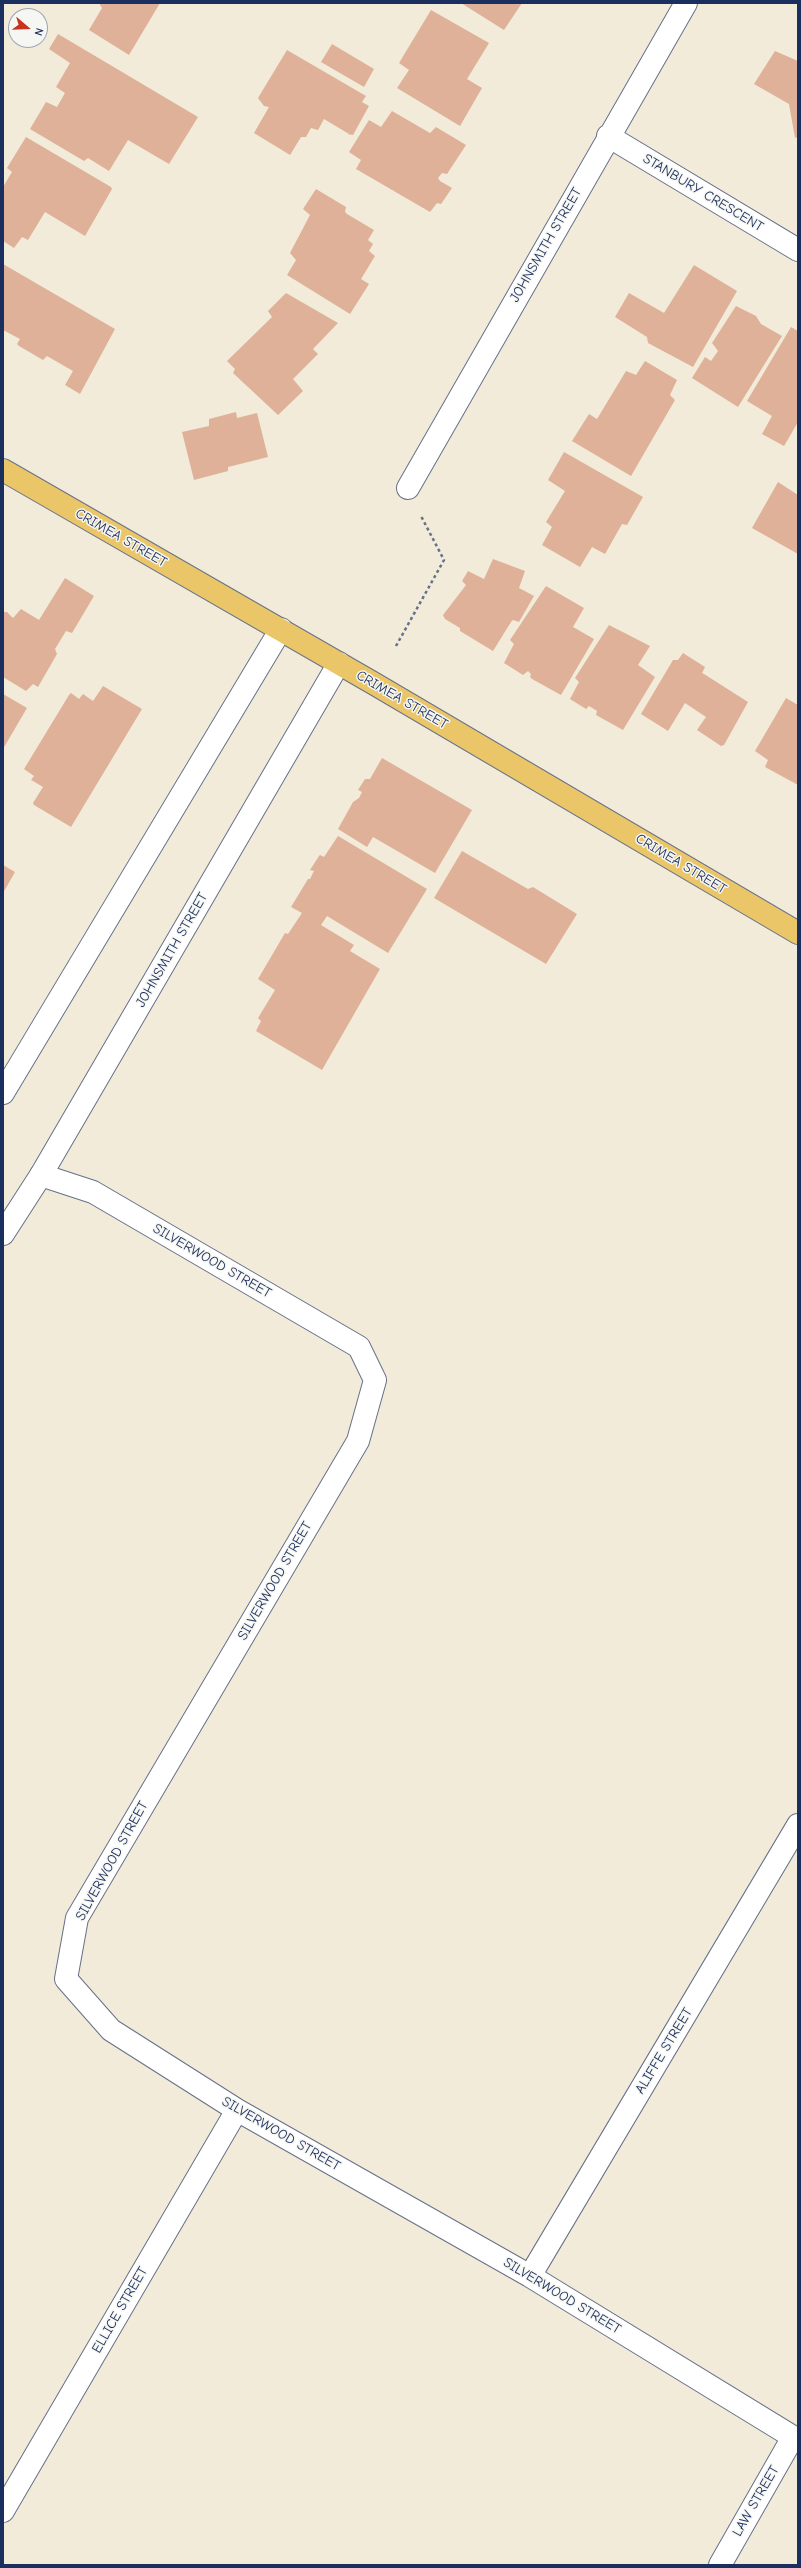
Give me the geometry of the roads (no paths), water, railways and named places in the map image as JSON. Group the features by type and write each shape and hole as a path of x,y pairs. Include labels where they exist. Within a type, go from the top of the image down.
{"main road":[{"name":"CRIMEA STREET","path":"3,470 339,663 798,933"}],"street":[{"name":"JOHNSMITH STREET","path":"408,488 608,136 686,3"},
{"name":"STANBURY CRESCENT","path":"608,136 798,250"},
{"path":"3,1093 280,629"},
{"name":"JOHNSMITH STREET","path":"3,1234 41,1175 339,663"},
{"name":"SILVERWOOD STREET","path":"41,1175 93,1192 359,1347 375,1380 358,1441 77,1918 66,1979 112,2030 237,2110 530,2276 795,2439"},
{"name":"ALIFFE STREET","path":"530,2276 798,1825"},
{"name":"ELLICE STREET","path":"3,2511 237,2110"},
{"name":"LAW STREET","path":"720,2565 795,2439"}]}
